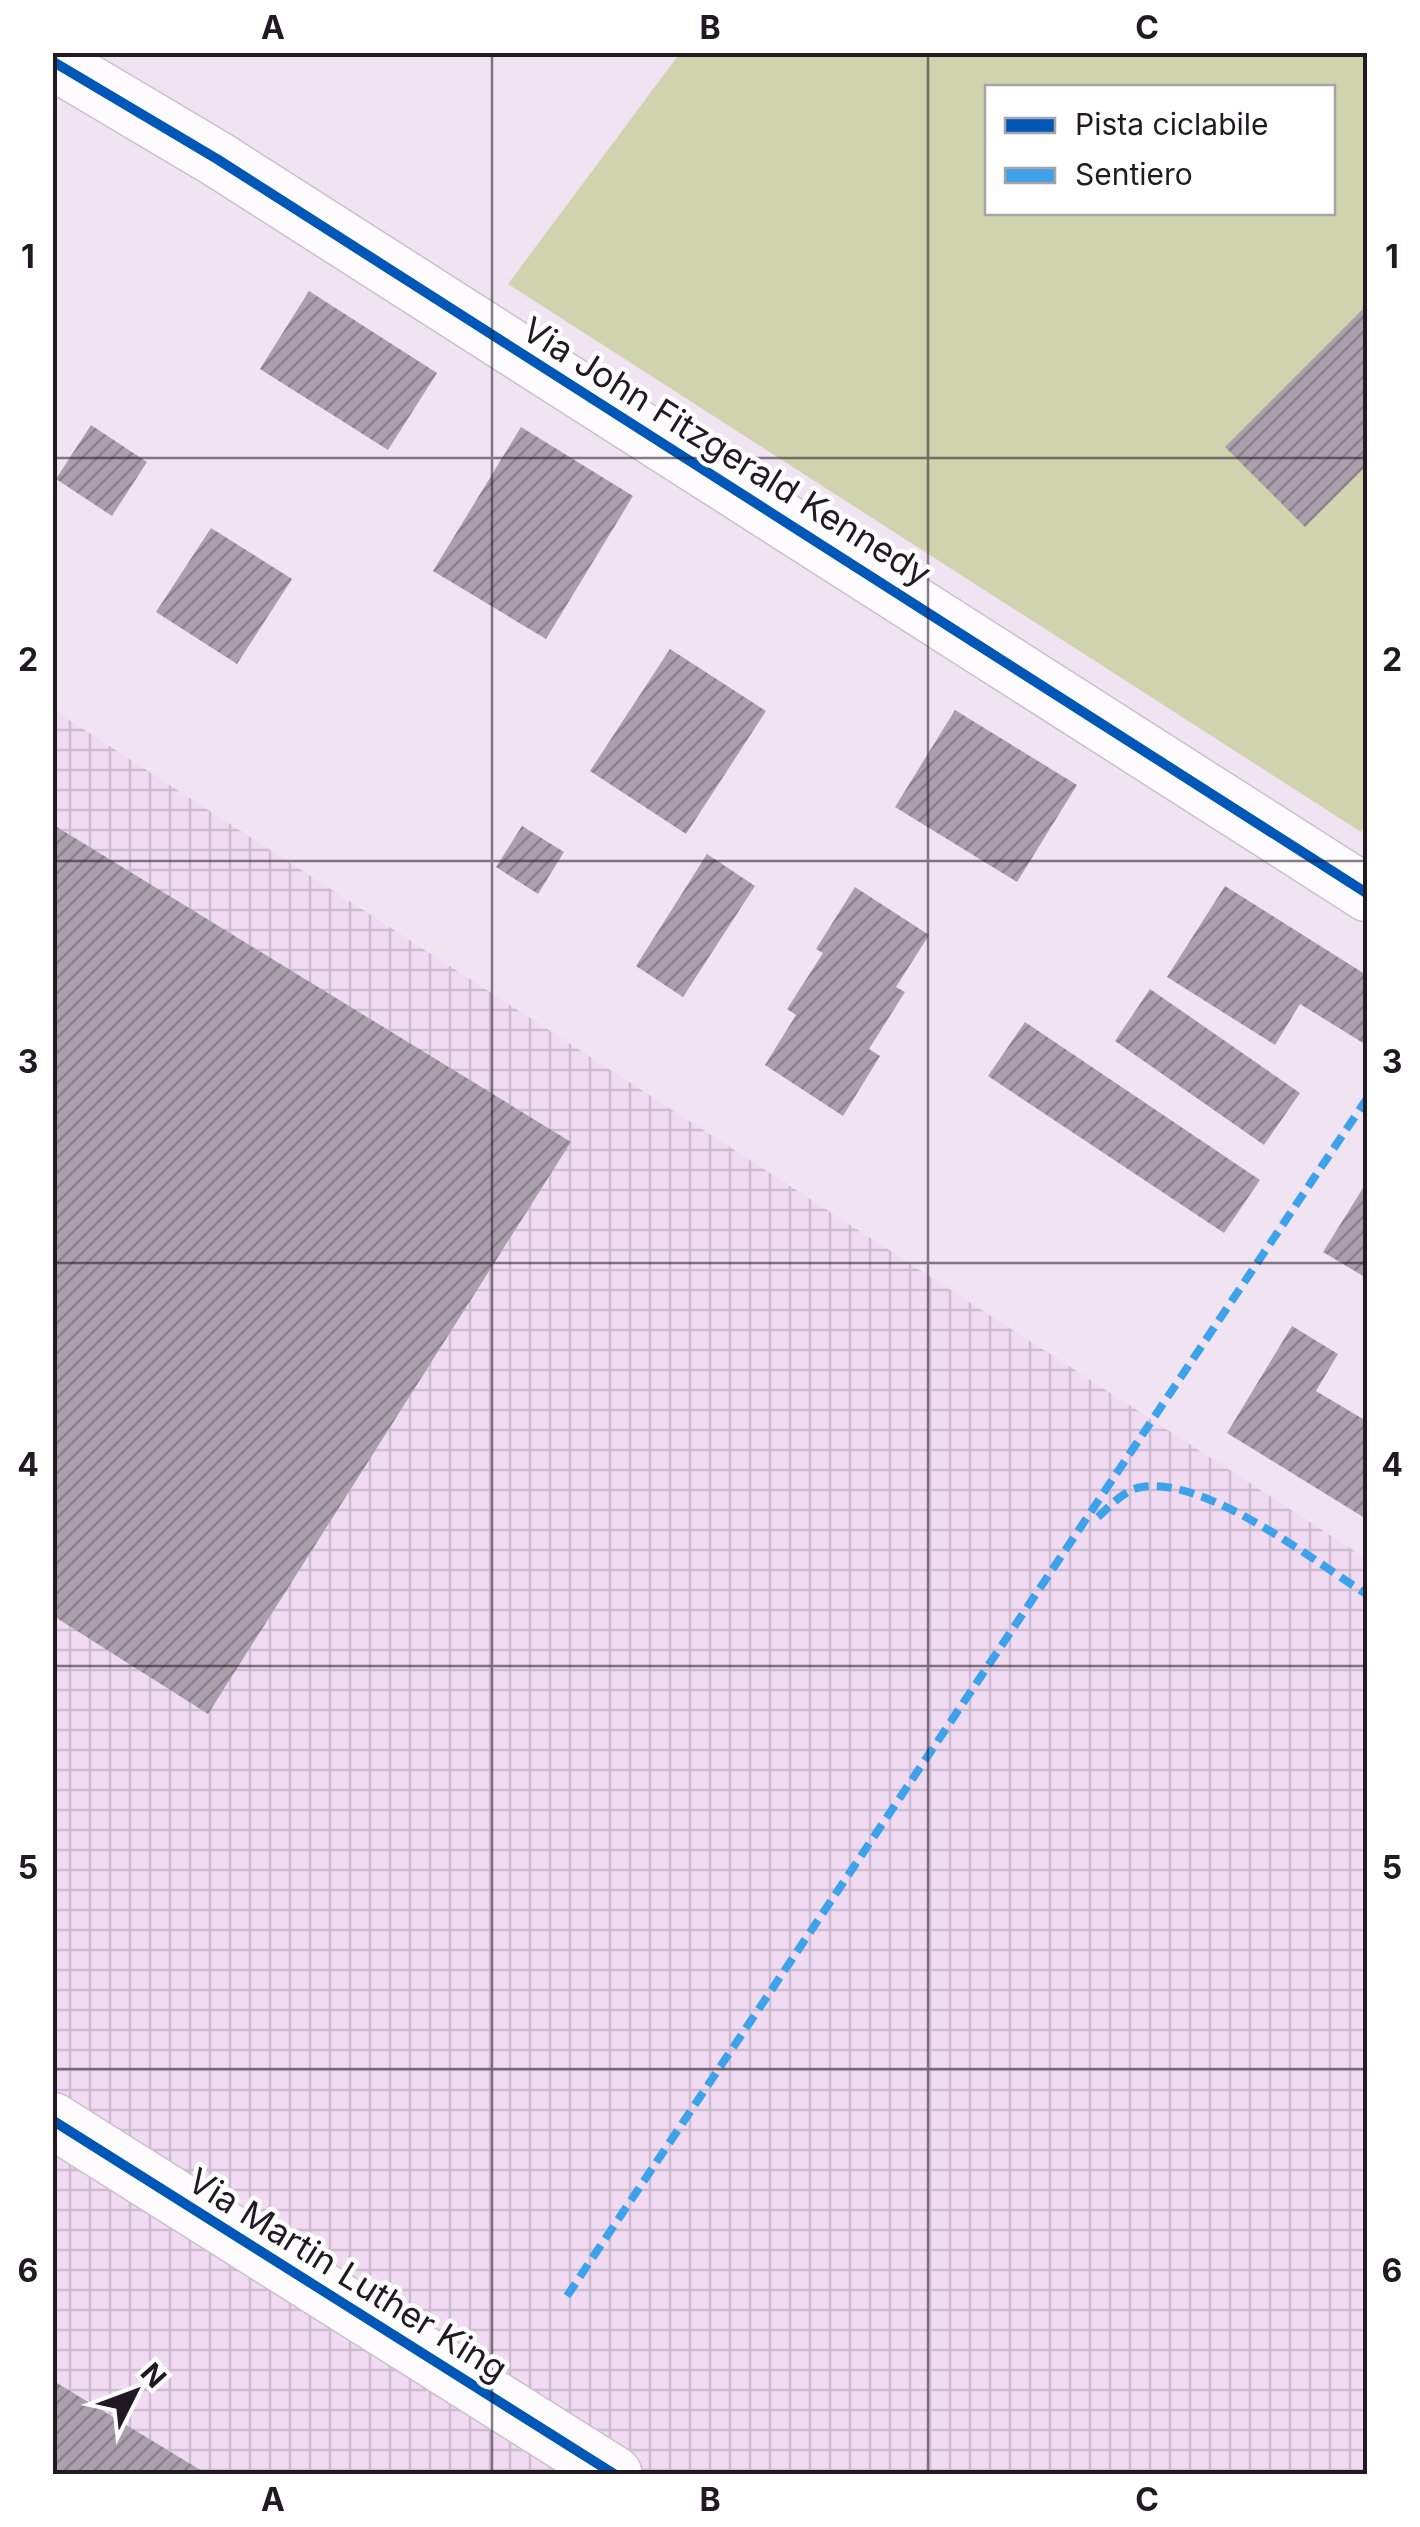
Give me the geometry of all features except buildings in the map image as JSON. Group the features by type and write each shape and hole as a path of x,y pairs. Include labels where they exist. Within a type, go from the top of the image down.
{"street":[{"name":"Via John Fitzgerald Kennedy","path":"52,61 251,181 1368,894"},
{"name":"Via Martin Luther King","path":"52,2120 614,2474"}],"shaded area":[{"path":"52,709 1367,1559 1367,2474 53,2474"}],"green space":[{"path":"680,53 1367,53 1367,823 1361,832 508,284"}],"marked path":[{"path":"567,2296 1368,1097"},
{"path":"1098,1517 1136,1488 1168,1487 1197,1495 1258,1524 1368,1595"}],"cycle path":[{"path":"52,61 217,159 1368,894"},
{"path":"52,2120 614,2474"}]}
